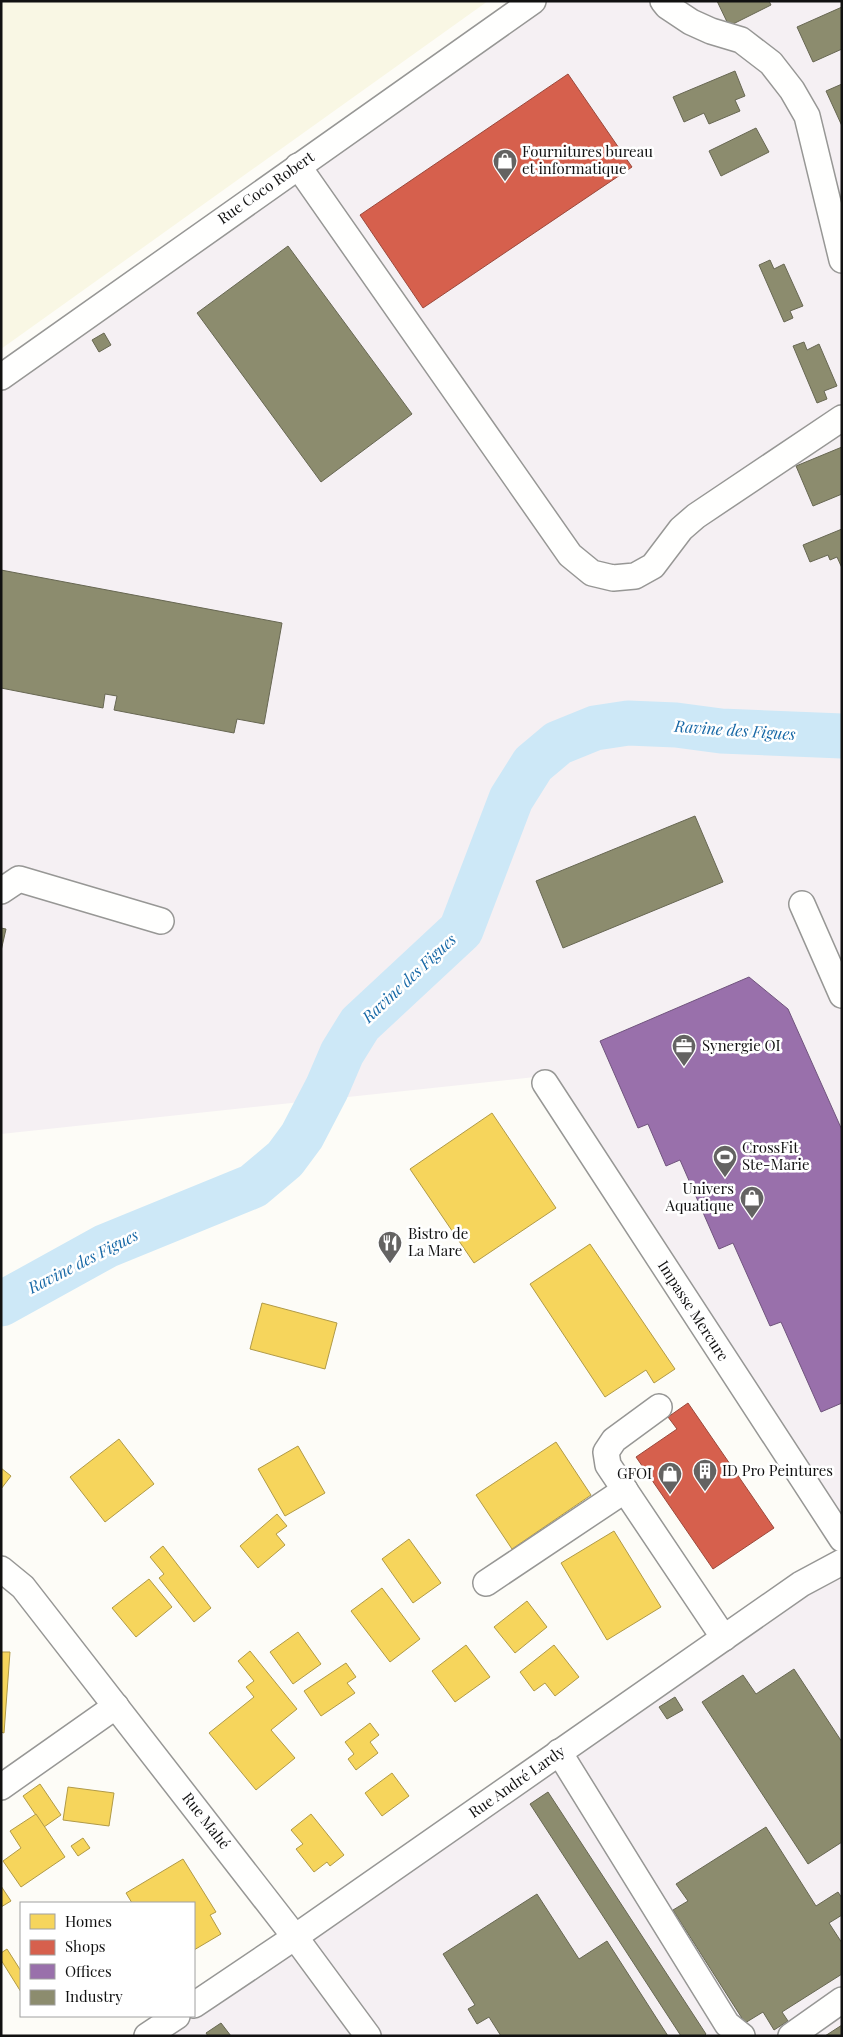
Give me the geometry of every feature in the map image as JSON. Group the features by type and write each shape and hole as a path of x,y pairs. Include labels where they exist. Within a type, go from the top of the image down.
{"street":[{"name":"Rue Coco Robert","path":"1,377 533,1"},
{"path":"664,1 667,6 691,22 711,31 740,40 772,63 792,90 807,116 842,260"},
{"path":"298,166 570,555 592,573 613,578 628,577 635,576 653,566 681,529 696,516 842,418"},
{"path":"1,891 19,879 161,921"},
{"path":"802,904 842,995"},
{"name":"Impasse Mercure","path":"545,1082 842,1539"},
{"path":"659,1407 614,1440 606,1452 608,1465 724,1638"},
{"path":"486,1583 625,1490"},
{"name":"Rue André Lardy","path":"195,2004 295,1937 801,1584 842,1562"},
{"name":"Rue Mahé","path":"1,1570 23,1587 295,1937 368,2036"},
{"path":"1,1786 116,1706"},
{"path":"559,1752 726,2024 742,2036"},
{"path":"790,2036 842,2000"},
{"path":"147,2036 176,2017"}],"shaded area":[{"path":"1,1 488,1 1,349"},
{"path":"533,1 842,1 842,1539 535,1077 1,1134 1,375"},
{"path":"842,1562 842,2036 147,2036 175,2017 195,2017 195,2003"}],"building: Homes":[{"path":"492,1113 556,1208 474,1263 410,1169"},
{"path":"590,1244 675,1369 654,1383 646,1370 605,1397 530,1284"},
{"path":"262,1303 337,1323 325,1369 250,1349"},
{"path":"119,1439 154,1484 105,1522 70,1477"},
{"path":"556,1442 591,1495 512,1549 476,1495"},
{"path":"298,1446 325,1493 285,1516 258,1469"},
{"path":"1,1468 11,1476 1,1489"},
{"path":"277,1514 287,1526 276,1534 285,1545 258,1568 240,1546"},
{"path":"614,1531 661,1607 607,1640 561,1563"},
{"path":"409,1539 441,1583 413,1603 382,1559"},
{"path":"163,1546 211,1608 194,1622 159,1578 164,1574 150,1557"},
{"path":"149,1579 172,1607 136,1637 112,1608"},
{"path":"382,1588 420,1639 390,1662 351,1611"},
{"path":"527,1601 547,1627 515,1653 494,1627"},
{"path":"298,1632 321,1664 293,1684 270,1652"},
{"path":"466,1645 490,1677 455,1702 432,1671"},
{"path":"554,1645 579,1677 555,1696 545,1683 534,1691 520,1672"},
{"path":"250,1651 297,1709 271,1730 295,1758 256,1790 209,1733 254,1697 246,1687 254,1681 238,1661"},
{"path":"1,1652 10,1652 4,1733 1,1732"},
{"path":"346,1663 356,1677 347,1683 355,1693 321,1716 304,1691"},
{"path":"370,1723 379,1735 370,1742 378,1753 356,1770 348,1759 354,1754 345,1742"},
{"path":"392,1773 409,1796 382,1816 365,1793"},
{"path":"40,1784 61,1815 44,1827 23,1796"},
{"path":"68,1787 114,1793 109,1826 63,1820"},
{"path":"36,1814 65,1857 21,1887 3,1861 21,1848 10,1831"},
{"path":"311,1814 344,1855 330,1866 327,1862 314,1872 296,1849 303,1844 291,1830"},
{"path":"83,1838 90,1848 78,1856 71,1846"},
{"path":"183,1859 216,1912 210,1915 221,1934 195,1949 195,1902 131,1902 126,1893"},
{"path":"1,1886 11,1901 1,1907"},
{"path":"7,1949 20,1969 20,1990 1,1960 1,1953"}],"building: Shops":[{"path":"568,74 632,167 423,308 360,215"},
{"name":"ID Pro Peintures","path":"688,1403 774,1528 713,1569 636,1457 677,1429 668,1417"}],"building: Offices":[{"path":"749,977 788,1009 842,1130 842,1403 821,1412 781,1322 770,1326 733,1243 719,1249 680,1160 666,1166 648,1124 638,1128 600,1041"}],"building: Industry":[{"path":"717,1 769,1 771,5 729,26"},
{"path":"842,7 842,49 813,62 797,27"},
{"path":"735,71 745,96 735,100 740,111 709,124 704,113 684,122 673,97"},
{"path":"842,84 842,126 826,91"},
{"path":"756,128 769,152 721,176 709,151"},
{"path":"288,246 412,414 321,482 197,313"},
{"path":"770,260 774,269 784,264 803,306 790,311 793,318 784,322 759,265"},
{"path":"104,333 111,345 99,352 92,340"},
{"path":"804,342 807,350 819,344 837,386 824,391 827,399 817,403 793,346"},
{"path":"842,447 842,494 813,506 796,466"},
{"path":"842,529 842,568 837,557 830,560 828,555 810,562 803,545"},
{"path":"1,570 282,623 264,724 237,719 234,733 114,710 117,696 105,694 103,708 1,688"},
{"path":"695,816 723,882 563,948 536,881"},
{"path":"1,928 6,929 1,951"},
{"path":"794,1669 842,1742 842,1842 808,1864 702,1702 743,1675 756,1694"},
{"path":"675,1697 683,1710 667,1719 659,1707"},
{"path":"548,1792 706,2034 704,2036 681,2036 530,1804"},
{"path":"766,1827 816,1906 838,1892 842,1898 842,1915 829,1923 842,1943 842,1974 782,2012 788,2021 774,2030 763,2012 745,2023 673,1910 688,1901 676,1884"},
{"path":"537,1894 579,1959 607,1941 668,2036 501,2036 489,2017 477,2024 468,2009 475,2005 443,1954"},
{"path":"221,2023 231,2036 208,2036 206,2033"},
{"path":"842,2025 842,2036 825,2036"}],"waterway":[{"name":"Ravine des Figues","path":"1,1304 106,1246 253,1186 285,1159 302,1136 327,1088 342,1053 360,1024 461,930 511,799 533,764 558,743 595,728 628,723 676,725 721,731 842,736"}],"place":[{"name":"Fournitures bureau et informatique","path":"505,182"},
{"name":"Synergie OI","path":"684,1067"},
{"name":"CrossFit Ste-Marie","path":"725,1178"},
{"name":"Univers Aquatique","path":"752,1219"},
{"name":"Bistro de La Mare","path":"390,1264"},
{"name":"ID Pro Peintures","path":"705,1492"},
{"name":"GFOI","path":"670,1495"}]}
